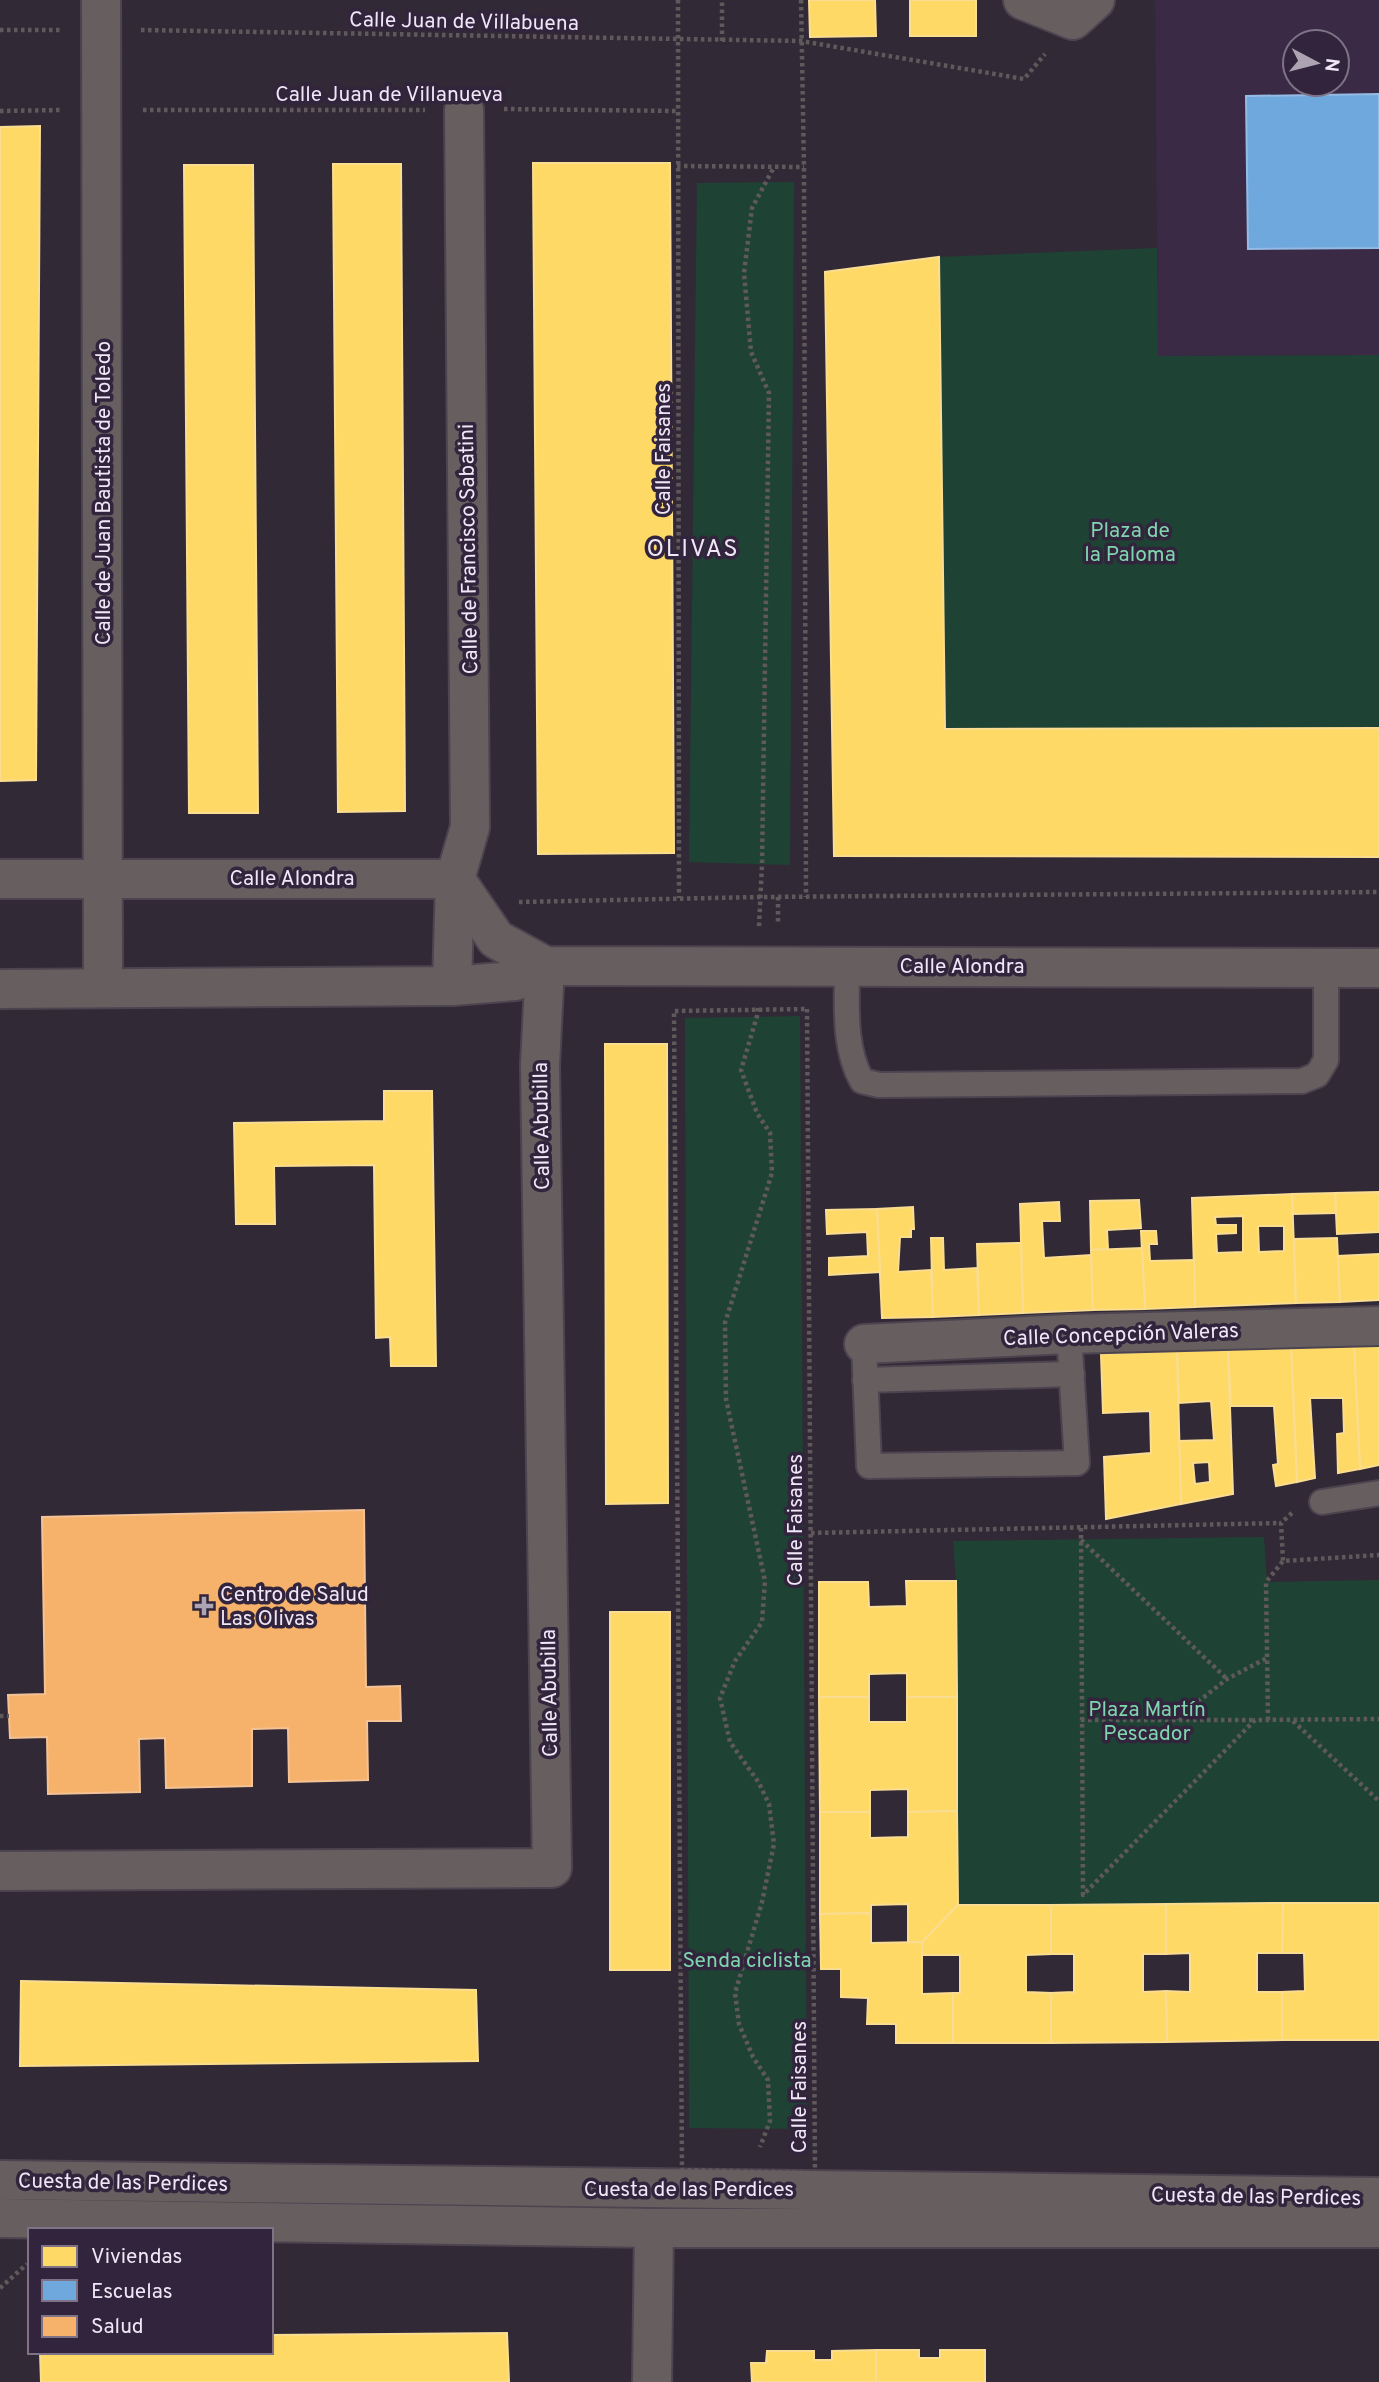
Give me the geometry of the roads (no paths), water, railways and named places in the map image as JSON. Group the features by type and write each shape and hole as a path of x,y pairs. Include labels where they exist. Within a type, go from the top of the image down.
{"street":[{"path":"1023,0 1084,10"},
{"name":"Calle de Juan Bautista de Toledo","path":"101,15 103,987"},
{"name":"Calle de Francisco Sabatini","path":"452,986 455,879 470,827 464,110"},
{"name":"Calle Alondra","path":"0,879 455,879 496,939 545,965 1379,968"},
{"name":"Calle Alondra","path":"0,989 452,986 515,981 545,965"},
{"name":"Calle Abubilla","path":"0,1871 552,1868 540,1066 545,965"},
{"name":"Calle Concepción Valeras","path":"864,1362 1069,1334 1379,1326"},
{"name":"Cuesta de las Perdices","path":"0,2180 1379,2197"},
{"name":"Cuesta de las Perdices","path":"0,2218 654,2228 1379,2228"},
{"path":"652,2382 654,2228"}],"lane":[{"path":"846,966 848,1035 857,1072 862,1082 879,1085 1302,1081 1317,1075 1326,1060 1326,968"},
{"path":"1069,1334 1072,1374 1077,1463 869,1466 864,1362 1072,1374"},
{"path":"1322,1502 1379,1493"}],"place":[{"name":"Centro de Salud Las Olivas","path":"204,1606"}],"district":[{"name":"OLIVAS","path":"693,548"}],"park label":[{"name":"Plaza de la Paloma","path":"1130,542"},
{"name":"Plaza Martín Pescador","path":"1147,1721"},
{"name":"Senda ciclista","path":"747,1960"}]}
